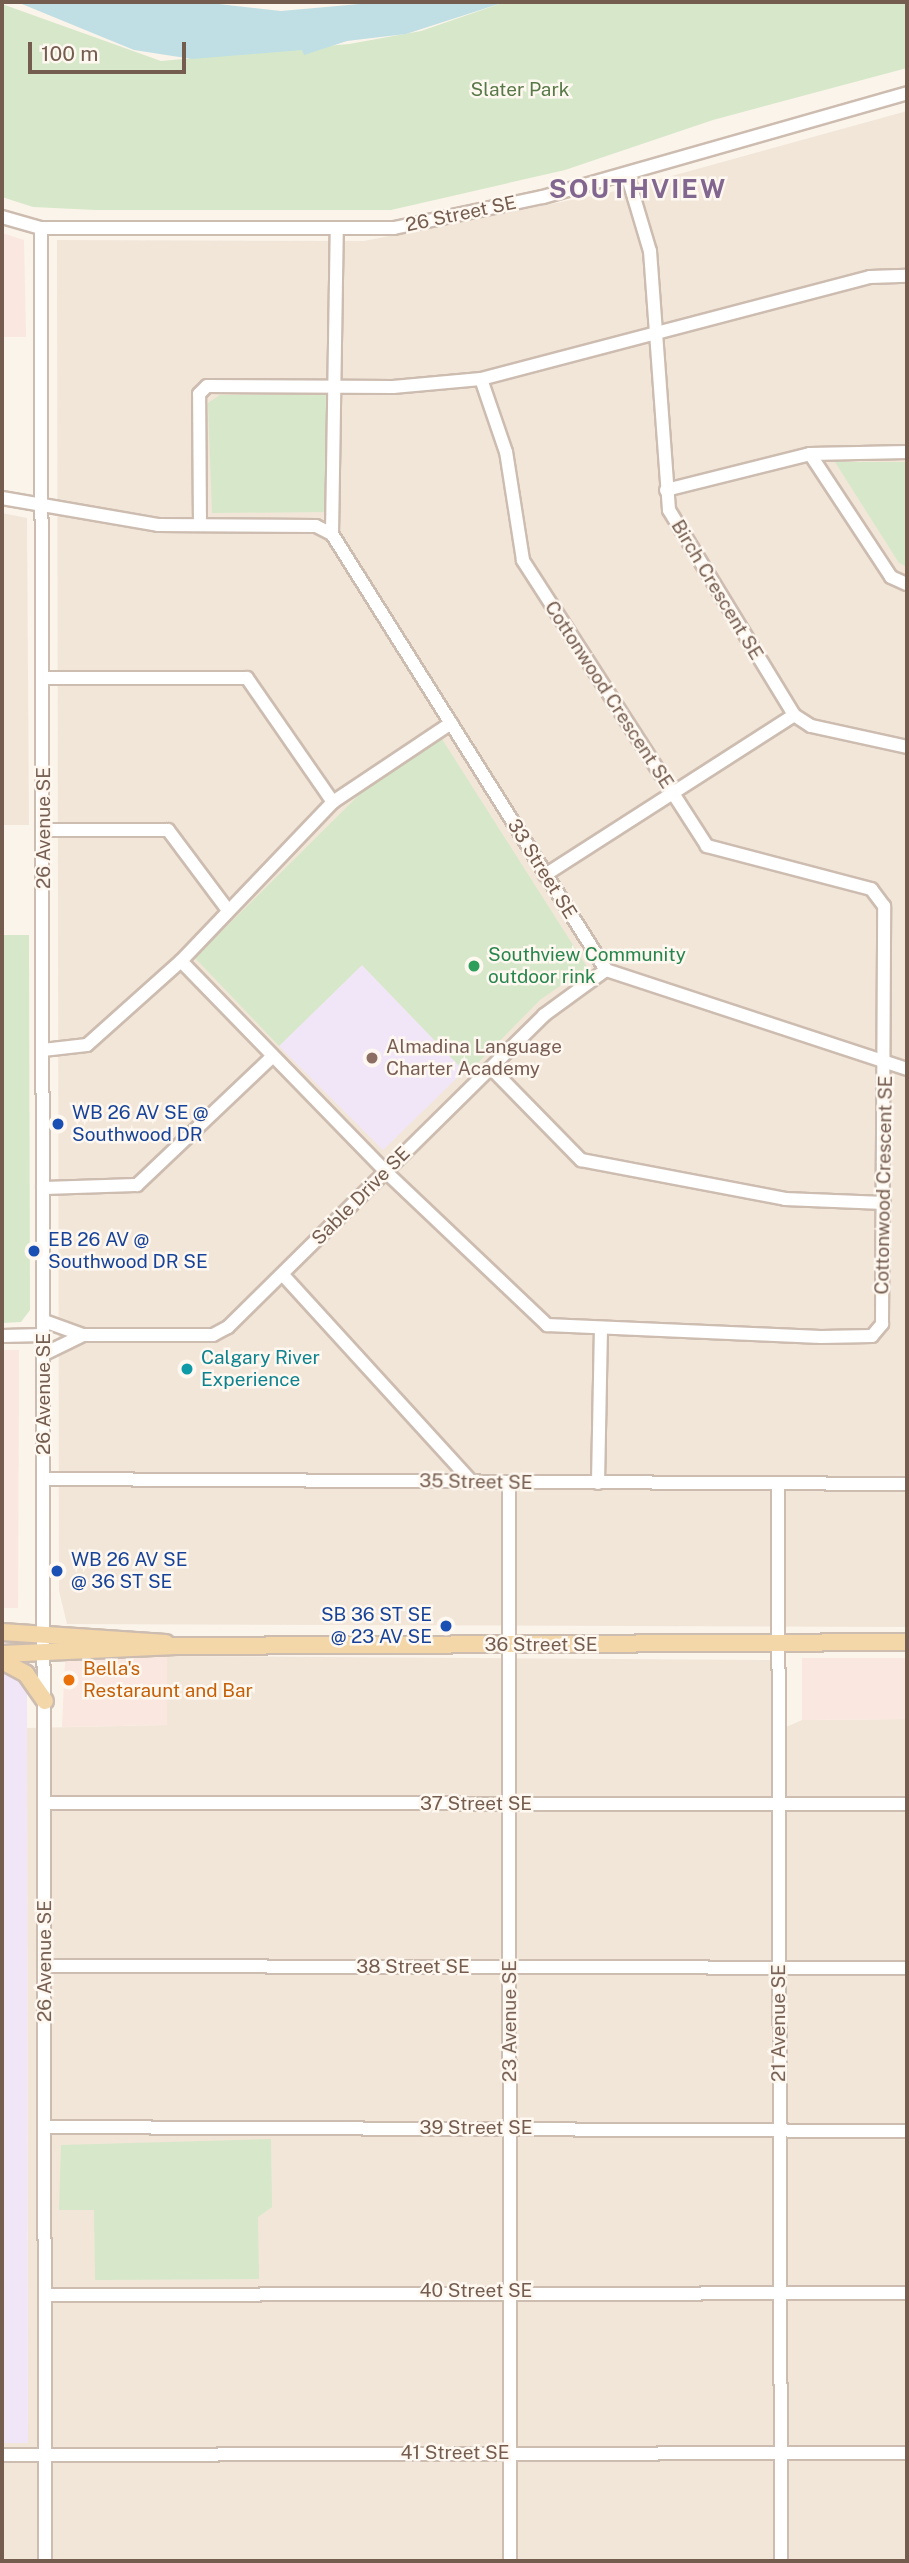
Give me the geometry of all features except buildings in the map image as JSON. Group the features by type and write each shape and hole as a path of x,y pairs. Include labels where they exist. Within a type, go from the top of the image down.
{"main road":[{"name":"36 Street SE","path":"2,1632 45,1632 176,1646"},
{"name":"36 Street SE","path":"2,1654 176,1646 907,1642"},
{"path":"2,1661 26,1674 45,1701"}],"street":[{"name":"26 Street SE","path":"2,217 41,228 337,229 428,222 627,174 907,93"},
{"name":"Birch Crescent SE","path":"627,174 650,251 669,510 794,715"},
{"name":"26 Avenue SE","path":"41,228 44,506 45,2561"},
{"path":"2,498 158,525 316,526 332,534 337,384 337,229"},
{"path":"200,525 199,394 207,386 481,379 870,277 907,276"},
{"name":"Cottonwood Crescent SE","path":"181,961 385,1171 531,1315 547,1325 872,1336 882,1324 884,906 871,889 707,846 523,560 506,452 481,379"},
{"path":"666,490 810,454 907,452"},
{"path":"810,454 891,577 907,584"},
{"name":"33 Street SE","path":"332,534 606,970"},
{"path":"43,678 247,678 333,803"},
{"path":"545,875 794,715 811,726 907,747"},
{"path":"43,1050 87,1045 181,961 228,909 333,803 451,723"},
{"path":"44,830 169,830 228,909"},
{"path":"606,970 907,1069"},
{"name":"Sable Drive SE","path":"44,1321 83,1335 213,1335 283,1275 544,1015 606,970"},
{"path":"43,1188 137,1185 272,1057"},
{"path":"491,1068 581,1160 785,1199 884,1203"},
{"path":"283,1275 471,1481"},
{"path":"598,1483 601,1328"},
{"path":"2,1336 44,1335"},
{"name":"Sable Drive SE","path":"44,1354 83,1335"},
{"name":"35 Street SE","path":"44,1479 907,1484"},
{"name":"23 Avenue SE","path":"509,1482 510,2561"},
{"name":"21 Avenue SE","path":"778,1485 781,2561"},
{"name":"37 Street SE","path":"45,1803 907,1804"},
{"name":"38 Street SE","path":"45,1966 907,1968"},
{"name":"39 Street SE","path":"44,2127 907,2131"},
{"name":"40 Street SE","path":"45,2295 907,2293"},
{"name":"41 Street SE","path":"2,2455 907,2452"}],"shaded area":[{"path":"907,111 907,1627 67,1624 59,1591 57,240 364,241 621,190"},
{"path":"2,233 24,240 26,337 2,337"},
{"path":"2,513 27,518 29,825 2,825"},
{"name":"Almadina Language Charter Academy","path":"362,965 464,1071 383,1150 279,1046"},
{"path":"2,1350 19,1350 18,1608 2,1608"},
{"path":"167,1656 776,1660 777,1731 802,1720 907,1719 907,2561 2,2561 2,2443 28,2443 27,1728 167,1725"},
{"path":"167,1656 167,1725 62,1727 65,1661"},
{"path":"802,1658 907,1658 907,1719 802,1720"},
{"path":"2,1672 19,1676 27,1688 28,2443 2,2443"}],"green space":[{"name":"Slater Park","path":"505,2 907,2 907,68 713,120 565,170 391,210 95,210 33,207 2,197 2,4 161,61 349,44 421,31"},
{"path":"220,395 327,395 327,512 212,513 208,403"},
{"path":"835,462 907,462 907,567 899,563"},
{"path":"442,739 587,967 540,1000 467,1074 362,965 279,1046 195,958 369,785"},
{"path":"2,935 29,935 30,1310 21,1322 2,1323"},
{"path":"271,2139 272,2207 258,2217 259,2279 95,2280 94,2210 59,2210 61,2145"}],"water":[{"path":"17,2 201,2 281,11 382,2 505,2 406,34 347,41 304,55 302,50 192,59 134,50"}],"place":[{"name":"Southview Community outdoor rink","path":"474,966"},
{"name":"Almadina Language Charter Academy","path":"372,1058"},
{"name":"WB 26 AV SE @ Southwood DR","path":"58,1124"},
{"name":"EB 26 AV @ Southwood DR SE","path":"34,1251"},
{"name":"Calgary River Experience","path":"187,1369"},
{"name":"WB 26 AV SE @ 36 ST SE","path":"57,1571"},
{"name":"SB 36 ST SE @ 23 AV SE","path":"446,1626"},
{"name":"Bella's Restaraunt and Bar","path":"69,1680"}],"district":[{"name":"SOUTHVIEW","path":"638,189"}]}
